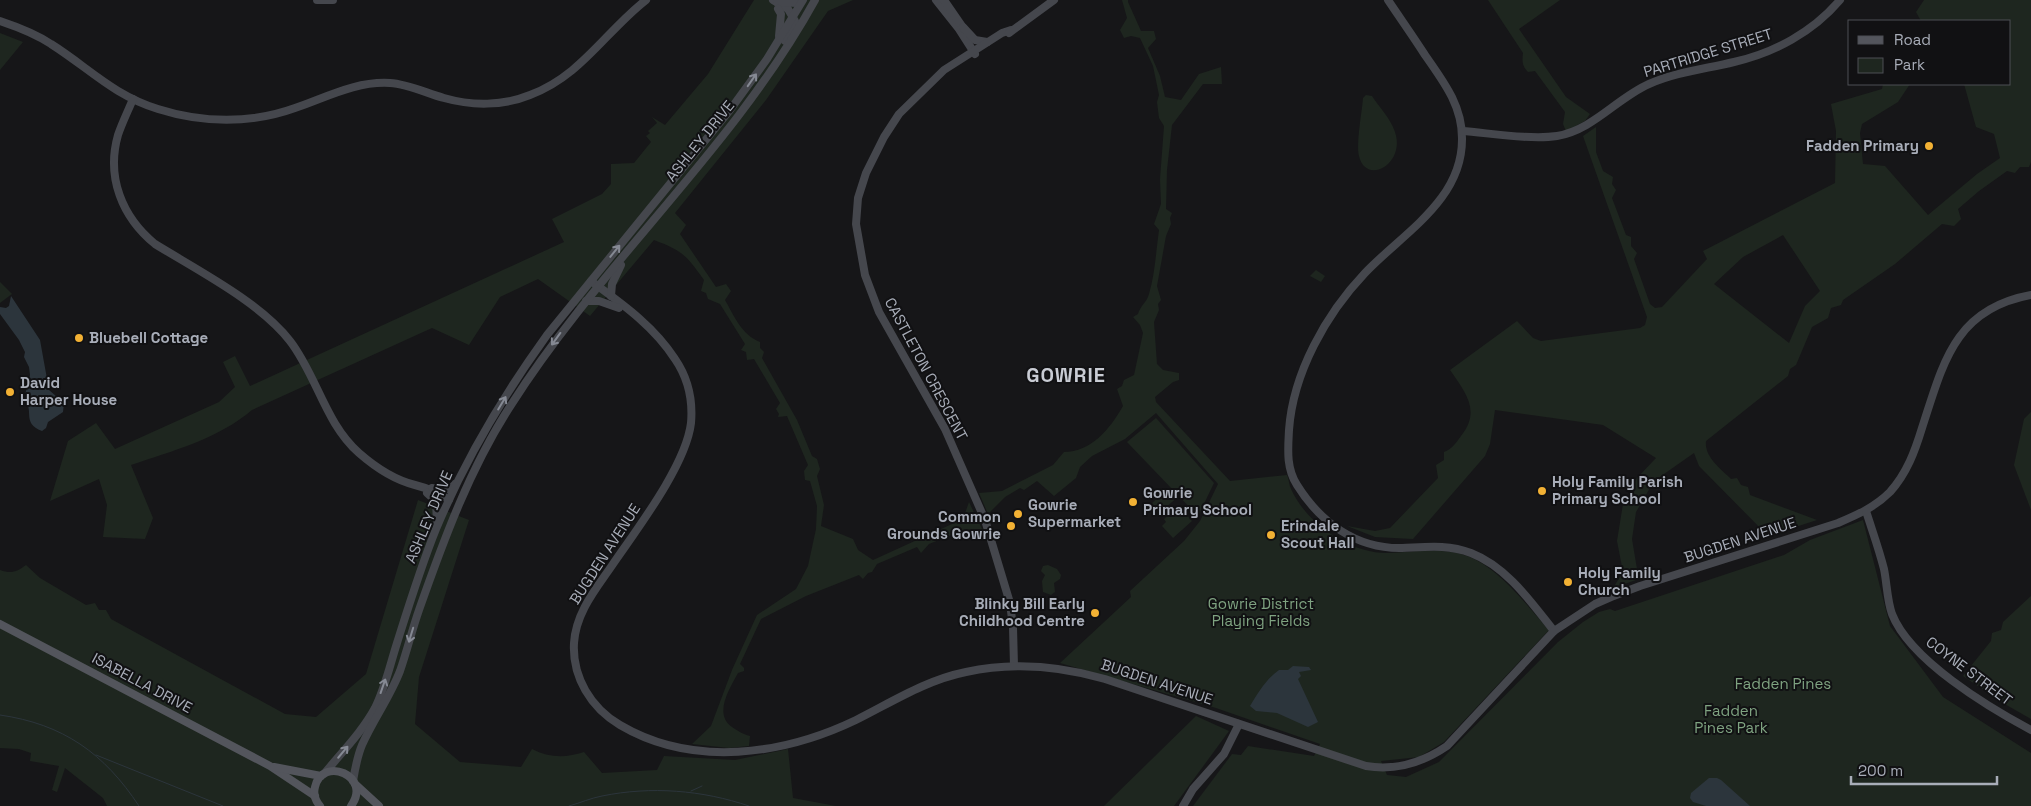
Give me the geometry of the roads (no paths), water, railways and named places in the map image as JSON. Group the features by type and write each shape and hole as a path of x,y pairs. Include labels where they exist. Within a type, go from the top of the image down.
{"main road":[{"name":"ISABELLA DRIVE","path":"0,624 270,766 317,802"},
{"name":"ISABELLA DRIVE","path":"270,766 300,773 323,775 339,771 347,775 354,782"},
{"path":"317,802 315,785 323,775"},
{"path":"351,806 356,796 354,782"},
{"path":"354,782 379,806"}],"street":[{"path":"317,0 332,0"},
{"path":"0,20 33,34 50,44 103,83 133,100 177,114 222,120 275,114 348,88 372,83 401,85 445,98 471,103 511,101 543,90 568,75 646,0"},
{"path":"765,0 776,4 793,16 799,15 804,11 810,0"},
{"path":"776,4 797,3 802,0"},
{"name":"ASHLEY DRIVE","path":"323,775 361,730 375,707 414,588 449,500 484,431 519,374 589,283 730,110 779,40 802,0"},
{"name":"ASHLEY DRIVE","path":"354,782 362,745 400,671 447,530 478,463 505,414 543,357 586,301 723,135 764,80 815,0"},
{"path":"936,0 974,40 988,42"},
{"path":"944,0 975,52"},
{"name":"CASTLETON CRESCENT","path":"940,74 945,73 988,42 1011,30 1054,0"},
{"path":"1388,0 1449,90 1459,112 1462,131 1462,151 1459,164 1444,196 1364,274 1343,300 1322,332 1306,365 1295,398 1290,422 1288,461 1295,483 1316,511 1330,525 1350,537 1386,547 1447,546 1464,550 1485,559 1510,579 1554,631"},
{"name":"PARTRIDGE STREET","path":"1462,131 1549,136 1580,128 1627,96 1647,85 1681,73 1750,58 1786,43 1817,22 1840,0"},
{"path":"776,4 781,14 779,40"},
{"path":"764,80 794,21 793,16"},
{"path":"961,28 965,44 962,57"},
{"name":"CASTLETON CRESCENT","path":"1011,30 1007,35 962,57 916,95 899,114 874,155 858,198 856,218 857,236 865,275 878,312 928,396 945,429 980,510 996,553 1010,603 1014,666"},
{"path":"133,100 118,134 114,156 116,184 124,208 131,220 155,244 242,299 274,323 290,341 304,362 336,427 358,452 382,470 449,500"},
{"path":"611,296 611,287 615,275 637,246 639,237"},
{"name":"BUGDEN AVENUE","path":"589,283 628,309 664,344 682,370 690,395 690,424 685,445 664,486 583,610 575,635 575,660 586,693 597,707 614,721 638,735 655,742 682,749 712,752 754,750 783,746 813,738 836,729 916,688 940,679 973,670 1014,666 1061,669 1094,676 1366,766 1393,768 1428,758 1453,741 1554,631 1595,604 1640,586 1838,523 1866,511 1889,493 1910,462 1942,365 1957,340 1984,314 2006,302 2031,295"},
{"path":"597,289 619,308 640,321"},
{"path":"586,301 599,301 619,308"},
{"path":"427,493 449,500 455,499 489,434 505,414"},
{"path":"418,486 446,490 453,488 461,476"},
{"path":"418,486 433,497 437,504 437,528"},
{"path":"418,613 420,595 448,516 449,500"},
{"name":"COYNE STREET","path":"1866,511 1884,568 1890,609 1906,638 1936,666 1967,690 2031,730"},
{"path":"1183,806 1193,788 1224,754 1239,724"}],"waterway":[{"path":"0,715 23,719 43,726 80,744 111,771 126,787 139,806"},
{"path":"96,755 223,806"},
{"path":"691,791 702,786"},
{"path":"569,806 602,796 639,791 695,793 749,806"}],"place":[{"name":"Fadden Primary","path":"1929,146"},
{"name":"Bluebell Cottage","path":"79,338"},
{"name":"David Harper House","path":"10,392"},
{"name":"Holy Family Parish Primary School","path":"1542,491"},
{"name":"Gowrie Primary School","path":"1133,502"},
{"name":"Gowrie Supermarket","path":"1018,514"},
{"name":"Common Grounds Gowrie","path":"1011,526"},
{"name":"Erindale Scout Hall","path":"1271,535"},
{"name":"Holy Family Church","path":"1568,582"},
{"name":"Blinky Bill Early Childhood Centre","path":"1095,613"}],"district":[{"name":"GOWRIE","path":"1066,375"}],"park label":[{"name":"Gowrie District Playing Fields","path":"1261,612"},
{"name":"Fadden Pines","path":"1783,684"},
{"name":"Fadden Pines Park","path":"1731,720"}]}
